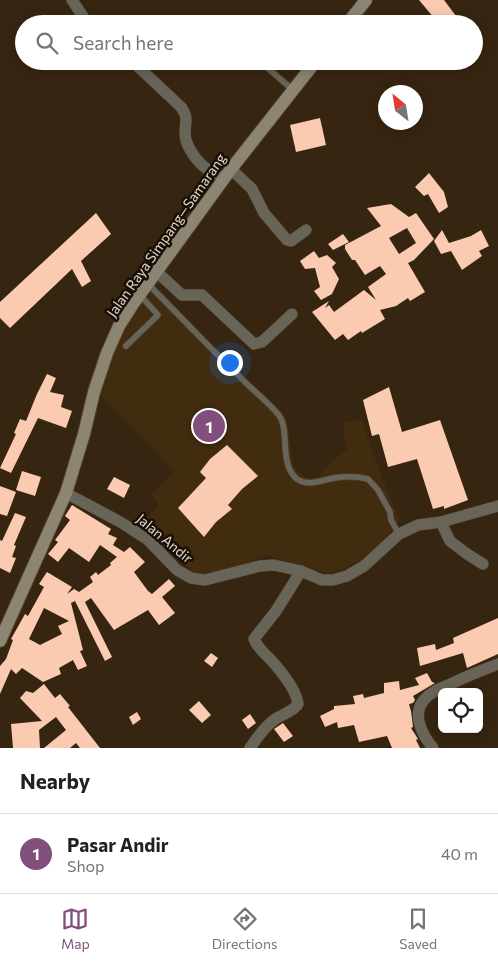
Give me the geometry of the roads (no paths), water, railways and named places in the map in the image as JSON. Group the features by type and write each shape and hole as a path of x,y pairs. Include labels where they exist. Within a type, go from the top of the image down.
{"main road":[{"path":"354,15 366,0"},
{"name":"Jalan Raya Simpang—Samarang","path":"0,641 3,623 66,493 84,434 94,392 107,353 119,326 228,174 309,70"}],"street":[{"path":"72,0 82,15"},
{"path":"142,70 185,112 187,123 184,131 186,140 194,156 206,169 228,174 252,189 264,213 287,240 290,241 306,230"},
{"path":"156,272 182,295 202,295 254,344 262,342 292,314"},
{"name":"Jalan Andir","path":"66,493 122,523 148,540 177,570 191,578 205,580 260,566 274,565 301,571 322,580 333,580 347,576 364,566 399,534 418,525 441,522 498,506"},
{"path":"441,522 450,541 483,564"},
{"path":"250,748 267,726 298,704 295,693 254,639 276,610 301,571"},
{"path":"432,748 419,724 419,710 424,700 434,692 498,664"}],"lane":[{"path":"270,70 293,90"},
{"path":"148,284 236,374 280,415 283,426 284,445 290,469 296,478 303,482 313,483 352,476 368,479 378,490 399,534"},
{"path":"126,346 158,315 140,295"}],"place":[{"name":"Pasar Andir","path":"209,426"}]}
